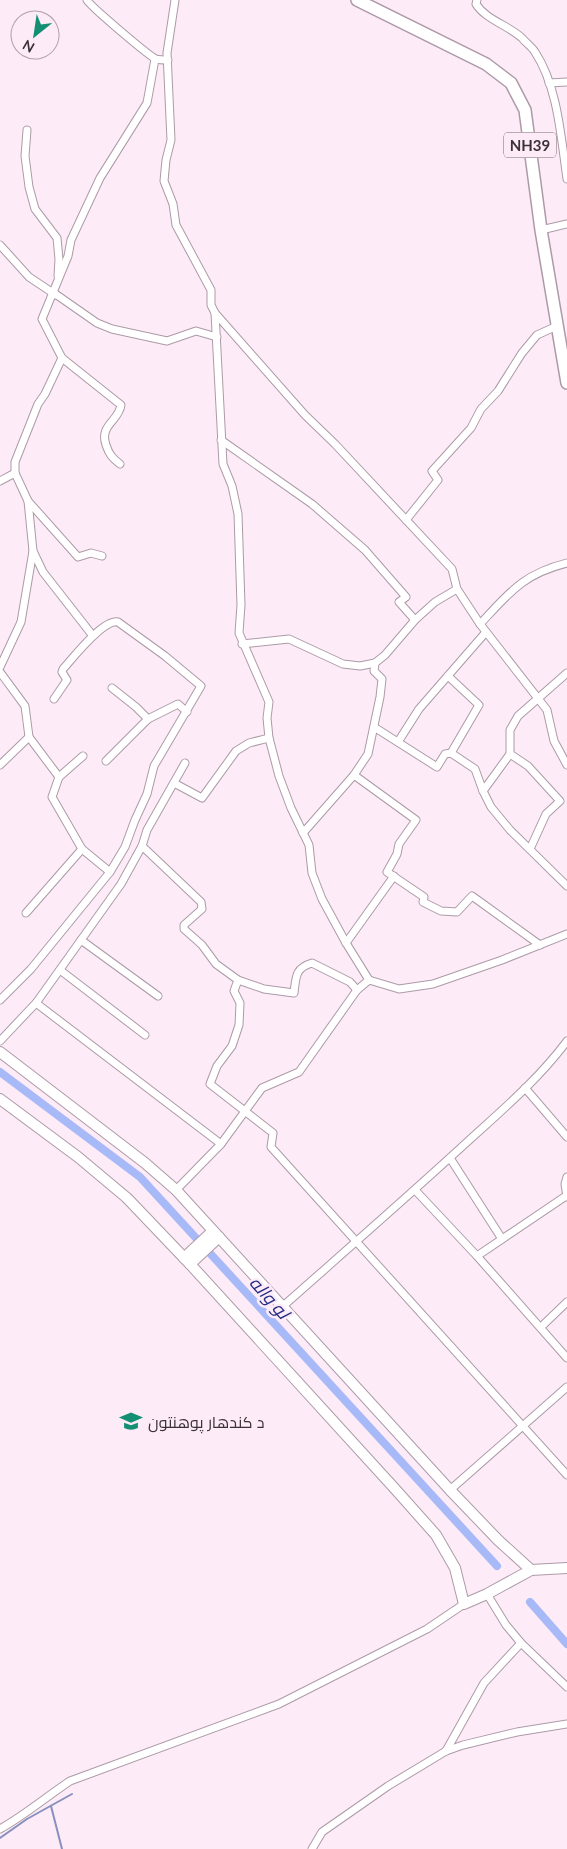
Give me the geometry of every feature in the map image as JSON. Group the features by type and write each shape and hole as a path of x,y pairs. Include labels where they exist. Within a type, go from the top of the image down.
{"main road":[{"name":"NH39","path":"357,0 486,64 511,84 526,110 541,230 567,383"}],"street":[{"path":"87,0 89,4 156,59 168,60"},
{"path":"175,0 168,60 171,140 166,160 164,181 173,204 176,225 211,290 211,305 215,313 305,415 335,444 452,569 457,589 480,624 547,710 554,741 567,765"},
{"path":"477,0 476,4 480,11 514,31 534,51 549,83 560,129 567,179"},
{"path":"120,464 110,456 103,438 105,430 120,410 120,405 62,358 42,319 68,256 71,240 100,178 147,103 156,59"},
{"path":"549,83 567,82"},
{"path":"0,245 29,277 56,296 59,259 57,238 35,209 29,187 24,156 28,130"},
{"path":"541,230 567,224"},
{"path":"54,292 97,322 112,329 167,341 196,331 217,337"},
{"path":"215,313 223,464 232,486 238,514 241,605 239,634 269,702 267,718 269,738 279,776 291,808 309,844 312,872 322,899 346,943 369,980 398,989 433,984 567,934"},
{"path":"406,520 438,480 432,470 471,428 481,409 498,391 522,353 537,335 558,326"},
{"path":"62,358 45,394 38,404 15,462 15,473 28,501 78,556 91,553 102,556"},
{"path":"221,440 312,504 365,550 406,597 399,602 416,620"},
{"path":"0,481 15,473"},
{"path":"0,666 21,622 33,552 28,501"},
{"path":"33,552 43,572 93,636"},
{"path":"480,624 519,583 546,568 567,563"},
{"path":"375,667 416,620 435,602 457,589"},
{"path":"0,1000 31,969 110,872 125,847 147,794 154,766 201,686 165,656 115,621 102,626 62,669 67,680 54,698"},
{"path":"398,742 419,709 486,632"},
{"path":"242,644 289,639 343,664 375,667"},
{"path":"303,833 354,775 368,754 382,679 375,667"},
{"path":"0,672 25,706 29,736 59,777"},
{"path":"483,791 510,754 510,730 518,716 567,673"},
{"path":"448,676 479,705 451,754"},
{"path":"112,688 148,719"},
{"path":"106,761 148,719 178,704 187,712"},
{"path":"374,727 437,767 445,754 451,754 475,768 483,791 492,807 567,886"},
{"path":"0,765 29,736"},
{"path":"174,783 202,798 236,752 249,743 269,738"},
{"path":"510,754 528,766 560,801 546,814 530,849"},
{"path":"83,756 59,777 52,797 82,848 110,872"},
{"path":"0,1041 36,1003 121,884 142,846 147,830 185,763"},
{"path":"354,775 416,820 399,844 387,872 424,897 423,902 441,911 457,912 472,896 540,945"},
{"path":"142,846 201,902 202,909 184,925 184,929 202,945 216,964 238,980 264,988 294,993 296,975 303,966 312,963 350,982 357,990"},
{"path":"26,913 82,848"},
{"path":"346,943 394,876"},
{"path":"81,940 158,996"},
{"path":"60,970 145,1035"},
{"path":"238,980 234,991 240,1003 239,1025 232,1046 217,1066 210,1084 273,1133 271,1147 567,1475"},
{"path":"176,1190 221,1144 262,1088 299,1072 357,990 369,980"},
{"path":"36,1003 221,1144"},
{"path":"282,1308 526,1088 567,1041"},
{"path":"0,1052 145,1163 176,1190 450,1490 498,1540 531,1570"},
{"path":"526,1088 567,1137"},
{"path":"0,1099 78,1158 126,1198 187,1261 436,1535 455,1568 464,1604"},
{"path":"450,1158 502,1239"},
{"path":"477,1256 567,1196 564,1184 567,1177"},
{"path":"415,1190 477,1256 567,1358"},
{"path":"187,1261 216,1234"},
{"path":"541,1328 567,1302"},
{"path":"450,1490 567,1387"},
{"path":"0,1829 70,1781 279,1704 427,1629 464,1604 531,1570 567,1568"},
{"path":"487,1594 506,1625 521,1643 567,1687"},
{"path":"446,1751 484,1683 521,1643"},
{"path":"312,1849 322,1832 388,1786 446,1751 463,1744 517,1732 567,1724"}],"waterway":[{"name":"لو واله","path":"0,1072 140,1177 497,1566"},
{"path":"530,1602 567,1644"},
{"path":"0,1838 27,1819 72,1794"},
{"path":"51,1806 62,1849"}],"place":[{"name":"د کندهار پوهنتون","path":"131,1421"}]}
